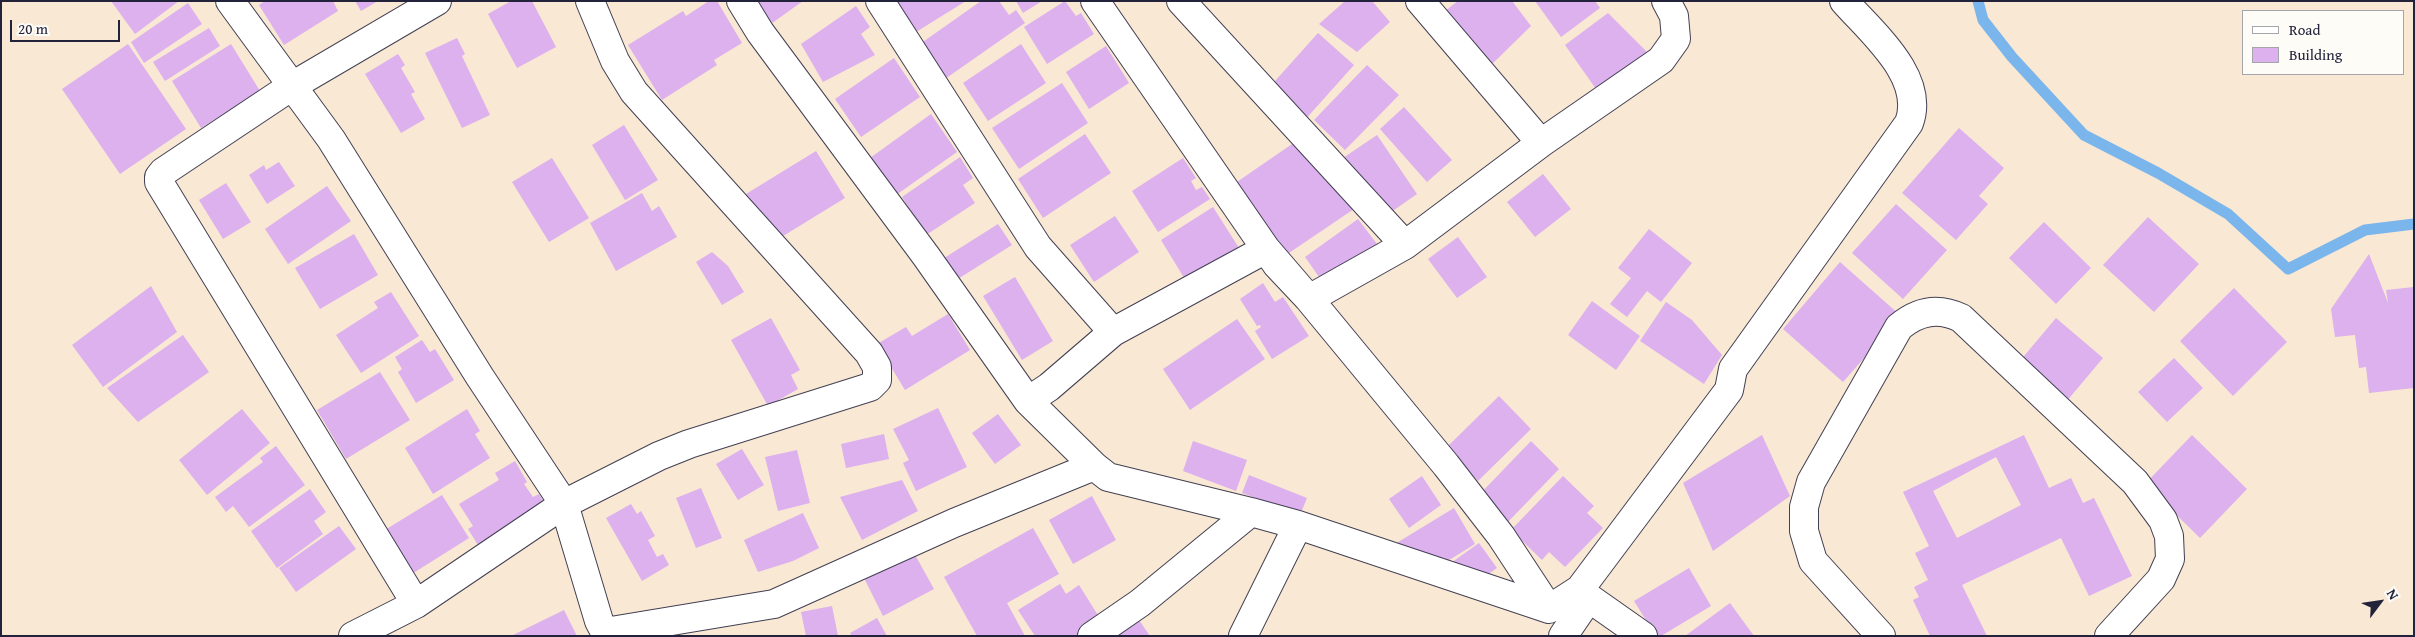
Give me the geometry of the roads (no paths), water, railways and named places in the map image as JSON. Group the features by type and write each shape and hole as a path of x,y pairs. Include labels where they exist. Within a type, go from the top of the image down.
{"street":[{"path":"230,1 331,139 480,377 564,504 599,621 606,634 774,604 954,523 1094,466"},
{"path":"416,604 159,182 164,172 292,86 437,1"},
{"path":"353,636 416,604 564,504 689,444 870,387 877,380 878,373 869,353 634,92 615,61 590,1"},
{"path":"741,1 782,62 926,256 1028,400 1094,466 1108,477 1251,512 1298,526 1548,609 1584,593"},
{"path":"880,1 1038,247 1113,332"},
{"path":"1095,1 1266,248 1501,536 1548,609"},
{"path":"1181,1 1405,245"},
{"path":"1420,1 1540,143"},
{"path":"1309,299 1405,245 1540,143 1661,60 1676,38 1674,16 1666,1"},
{"path":"1563,636 1584,593 1730,390 1733,369 1909,123 1914,103 1908,80 1898,63 1844,1"},
{"path":"1028,400 1049,387 1113,332 1266,248"},
{"path":"1881,636 1813,561 1804,531 1804,507 1811,482 1819,466 1899,326 1909,319 1937,310 1961,318 2135,482 2163,520 2169,536 2170,559 2160,579 2109,636"},
{"path":"1092,636 1140,603 1251,512"},
{"path":"1243,636 1298,526"},
{"path":"1584,593 1643,636"}],"waterway":[{"path":"1978,1 1983,20 2012,57 2084,135 2158,173 2228,214 2288,269 2365,230 2414,224"}]}
